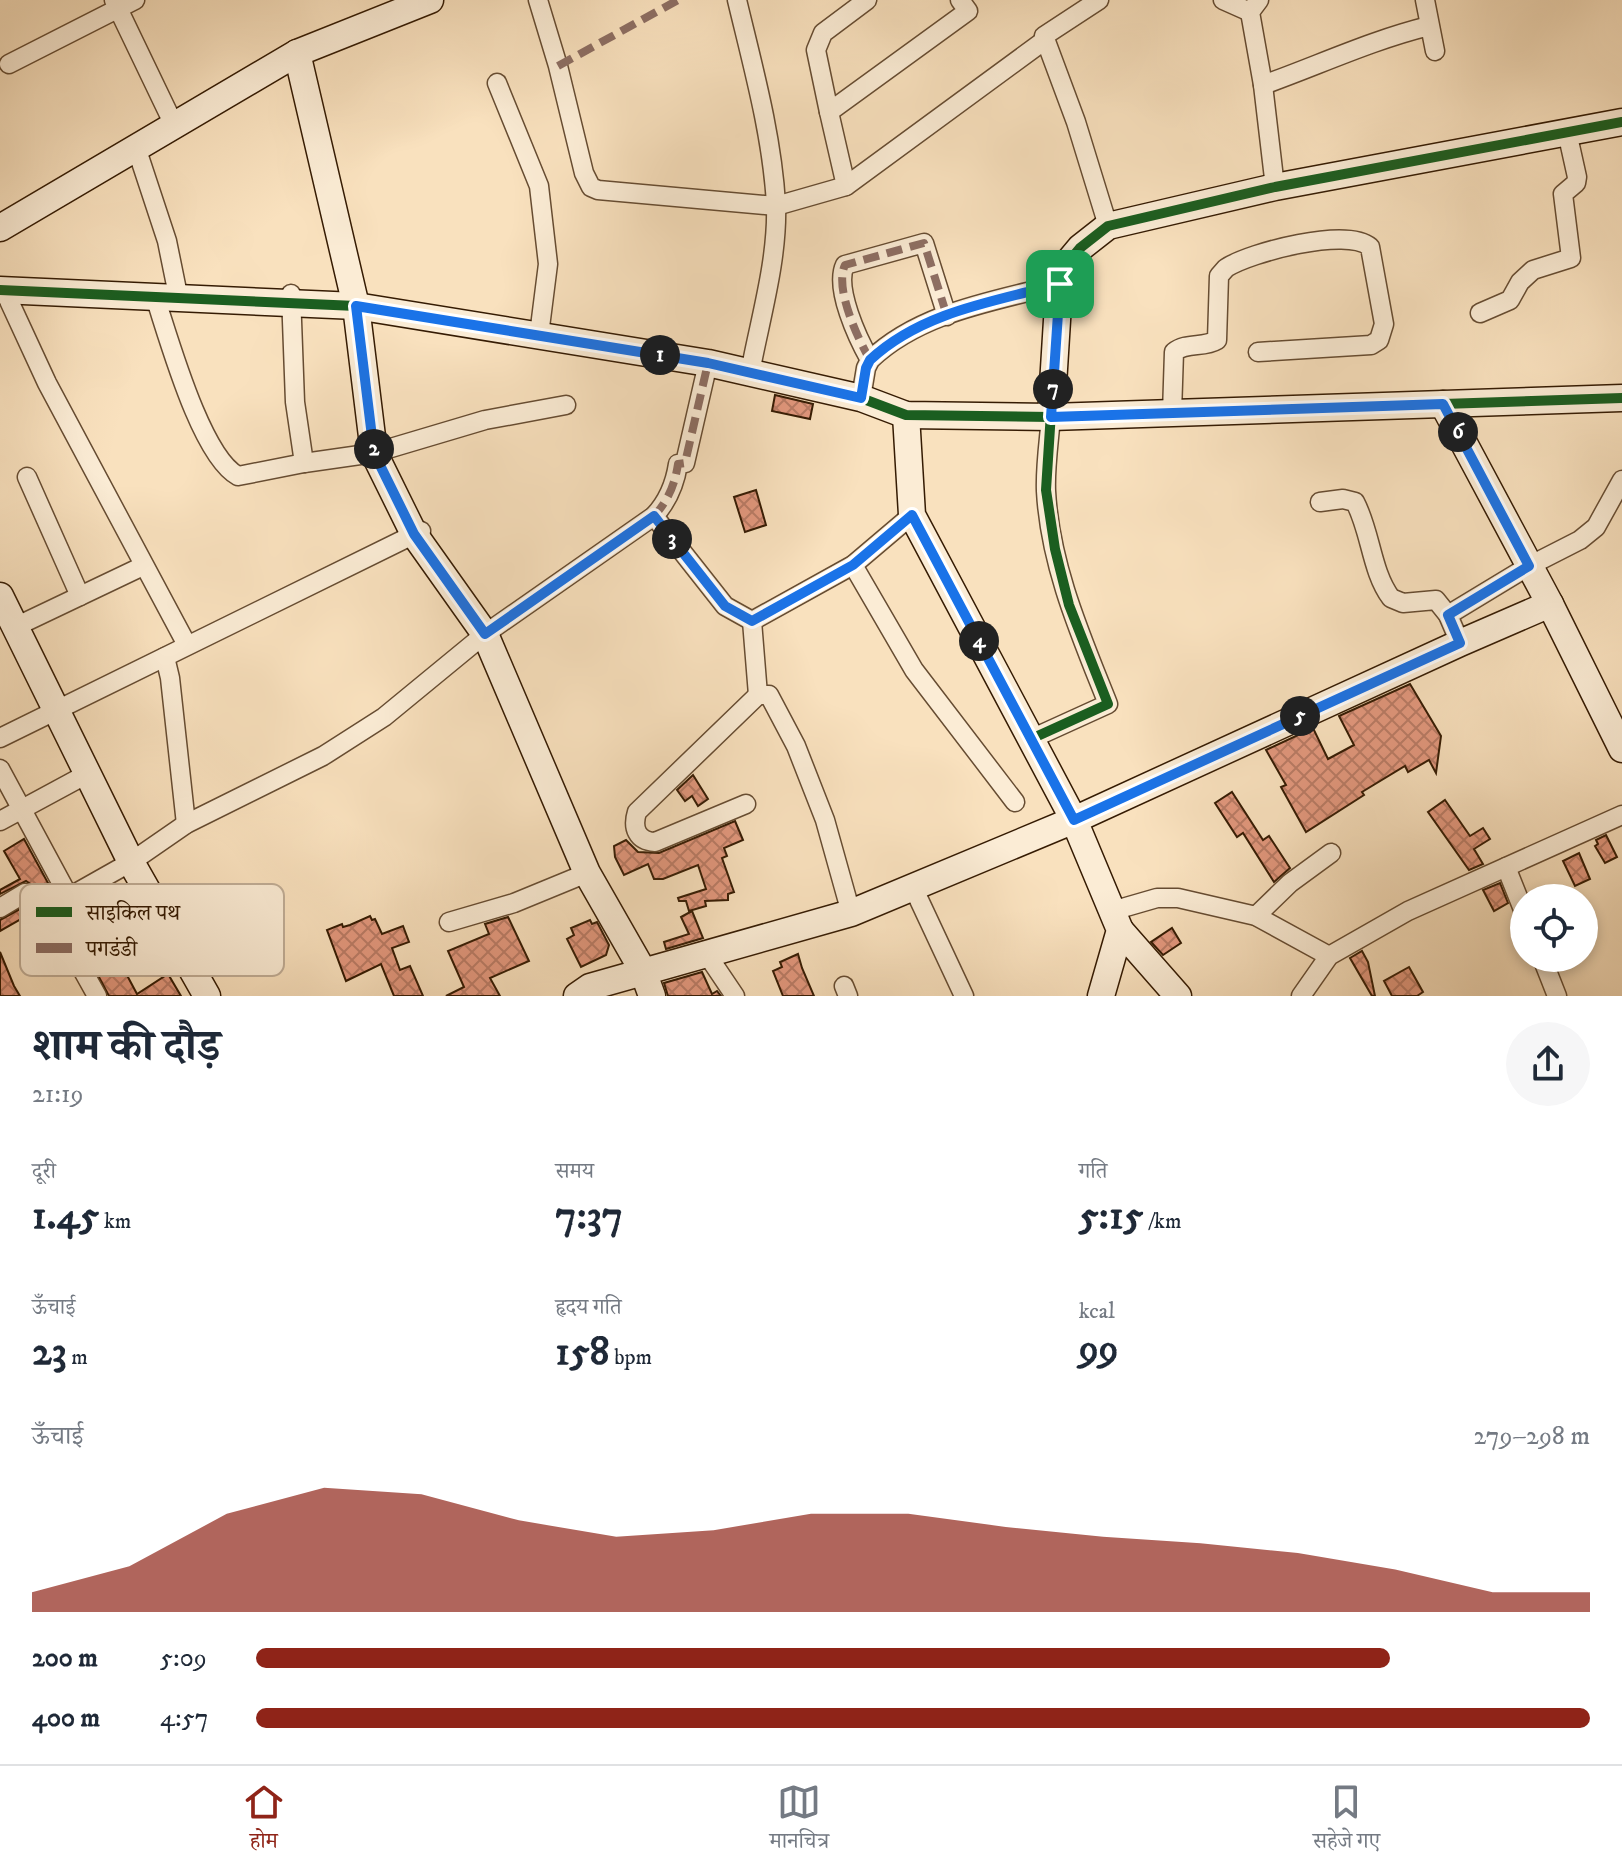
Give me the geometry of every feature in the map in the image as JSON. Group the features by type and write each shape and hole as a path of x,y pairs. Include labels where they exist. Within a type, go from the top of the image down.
{"street":[{"path":"0,228 297,53 400,5 430,0"},
{"path":"538,0 584,173 591,187 776,206 846,186 1045,40"},
{"path":"737,0 764,112 776,206 772,255 750,373"},
{"path":"846,186 816,50 823,33 867,0"},
{"path":"1099,0 1047,33 1045,40 1076,122 1108,226"},
{"path":"1223,0 1254,6 1275,187"},
{"path":"1425,0 1435,51"},
{"path":"9,64 123,3 174,125"},
{"path":"829,112 970,4"},
{"path":"1263,85 1328,62 1383,37 1429,26"},
{"path":"297,53 356,306 374,453 418,532 485,634 587,873 647,984"},
{"path":"497,83 539,186 548,264 539,335"},
{"path":"1031,739 1108,704 1069,605 1055,549 1046,490 1060,272 1072,256 1108,226 1275,187 1622,122"},
{"path":"1480,313 1510,300 1520,282 1533,270 1571,258 1563,194 1576,183 1577,177 1567,132"},
{"path":"136,147 167,241 170,298 202,430 229,471 238,476 374,453 485,420 566,405"},
{"path":"1172,413 1174,352 1183,346 1217,340 1219,276 1226,268 1301,242 1358,239 1370,247 1384,324 1379,340 1371,345 1258,352"},
{"path":"870,360 855,332 848,310 841,272 845,265 924,243 947,316"},
{"path":"861,398 870,360 917,327 1060,284"},
{"path":"187,645 47,383 2,290 170,298 291,299 356,306 708,363 861,398 906,415 1051,417 1622,398"},
{"path":"291,299 295,402 304,463"},
{"path":"92,884 131,862 186,824 323,756 384,717 485,634 654,516 665,505 678,464 685,463 708,363"},
{"path":"1443,404 1550,604 1622,749"},
{"path":"906,415 912,515 1074,820 1116,920 1178,996"},
{"path":"27,477 80,596"},
{"path":"1448,615 1529,566 1580,540 1596,527 1622,480"},
{"path":"1320,502 1343,499 1355,502 1363,517 1383,584 1391,598 1403,603 1436,600 1448,615 1460,643"},
{"path":"752,621 853,565 912,515"},
{"path":"654,516 725,606 752,621"},
{"path":"0,738 418,532"},
{"path":"853,565 914,670 1015,802"},
{"path":"15,627 143,566"},
{"path":"0,596 143,884"},
{"path":"577,996 590,987 647,984 706,953 851,913 1074,820 1550,604"},
{"path":"752,621 758,695"},
{"path":"165,657 186,824"},
{"path":"746,804 655,842 645,842 639,837 634,823 637,812 758,695 769,695 796,746 825,820 851,913"},
{"path":"0,769 62,884"},
{"path":"0,821 87,774"},
{"path":"1301,996 1329,956 1408,911 1622,815"},
{"path":"1256,916 1290,883 1331,853"},
{"path":"1506,867 1513,884"},
{"path":"449,922 514,903 587,873"},
{"path":"913,887 964,996"},
{"path":"0,908 20,896"},
{"path":"1116,920 1157,898 1178,898 1256,916 1329,956"},
{"path":"1101,996 1116,920"},
{"path":"706,953 735,996"},
{"path":"1548,972 1557,996"},
{"path":"86,976 97,996"},
{"path":"196,976 207,996"}],"building":[{"path":"775,395 813,404 810,419 772,411"},
{"path":"756,490 766,525 745,532 734,497"},
{"path":"1410,684 1441,736 1436,773 1429,760 1408,772 1405,766 1306,832 1281,787 1286,785 1266,750 1313,728 1328,759 1354,745 1339,716"},
{"path":"693,775 708,799 698,806 692,796 685,801 677,790"},
{"path":"1232,792 1263,840 1269,836 1290,868 1274,882 1243,833 1237,837 1215,803"},
{"path":"1445,800 1470,836 1483,828 1490,839 1474,849 1483,864 1469,870 1428,812"},
{"path":"735,821 743,840 724,848 727,856 722,858 734,892 728,894 728,900 705,901 706,906 689,911 686,901 679,901 678,898 706,889 698,865 663,879 654,879 648,864 624,875 615,857 614,846 626,840 638,852 659,853"},
{"path":"1606,835 1617,857 1605,863 1595,846 1598,844 1596,840"},
{"path":"24,839 49,884 30,884 26,881 0,894 0,890 20,879 4,851"},
{"path":"1579,853 1590,879 1574,884 1563,861"},
{"path":"1500,883 1508,903 1494,911 1483,890"},
{"path":"20,909 20,920 0,931 0,920"},
{"path":"692,911 703,938 666,949 664,942 689,934 681,917"},
{"path":"370,916 372,920 375,919 382,934 403,926 409,942 392,948 400,970 410,966 423,996 394,996 381,964 346,981 327,930"},
{"path":"508,917 529,961 490,978 500,996 446,996 464,987 448,951 489,934 485,924"},
{"path":"590,920 592,924 597,922 609,945 606,955 581,967 567,939 574,935 571,928"},
{"path":"1172,928 1181,943 1163,955 1151,942"},
{"path":"1362,951 1368,962 1375,996 1372,996 1350,958"},
{"path":"0,952 14,986 20,996 0,996"},
{"path":"798,954 814,996 783,996 773,971 782,967 780,962"},
{"path":"1409,967 1423,992 1417,996 1392,996 1384,981"},
{"path":"702,972 712,994 717,991 721,996 668,996 664,983"},
{"path":"98,976 127,976 137,994 169,976 181,996 109,996"}],"marked path":[{"path":"558,66 678,0"},
{"path":"870,360 845,300 842,275 845,265 924,243 947,316"},
{"path":"654,516 670,492 678,464 685,463 708,363"}],"cycle path":[{"path":"1031,739 1108,704 1069,605 1055,549 1046,490 1060,272 1080,248 1108,226 1275,187 1622,122"},
{"path":"0,290 356,306 708,363 861,398 906,415 1051,417 1622,398"}],"route":[{"path":"1060,284 1051,417 1443,404 1529,566 1448,615 1460,643 1074,820 912,515 853,565 752,621 725,606 654,516 485,634 414,534 374,453 356,306 708,363 861,398 870,360 917,327 970,307 1060,284"}]}
